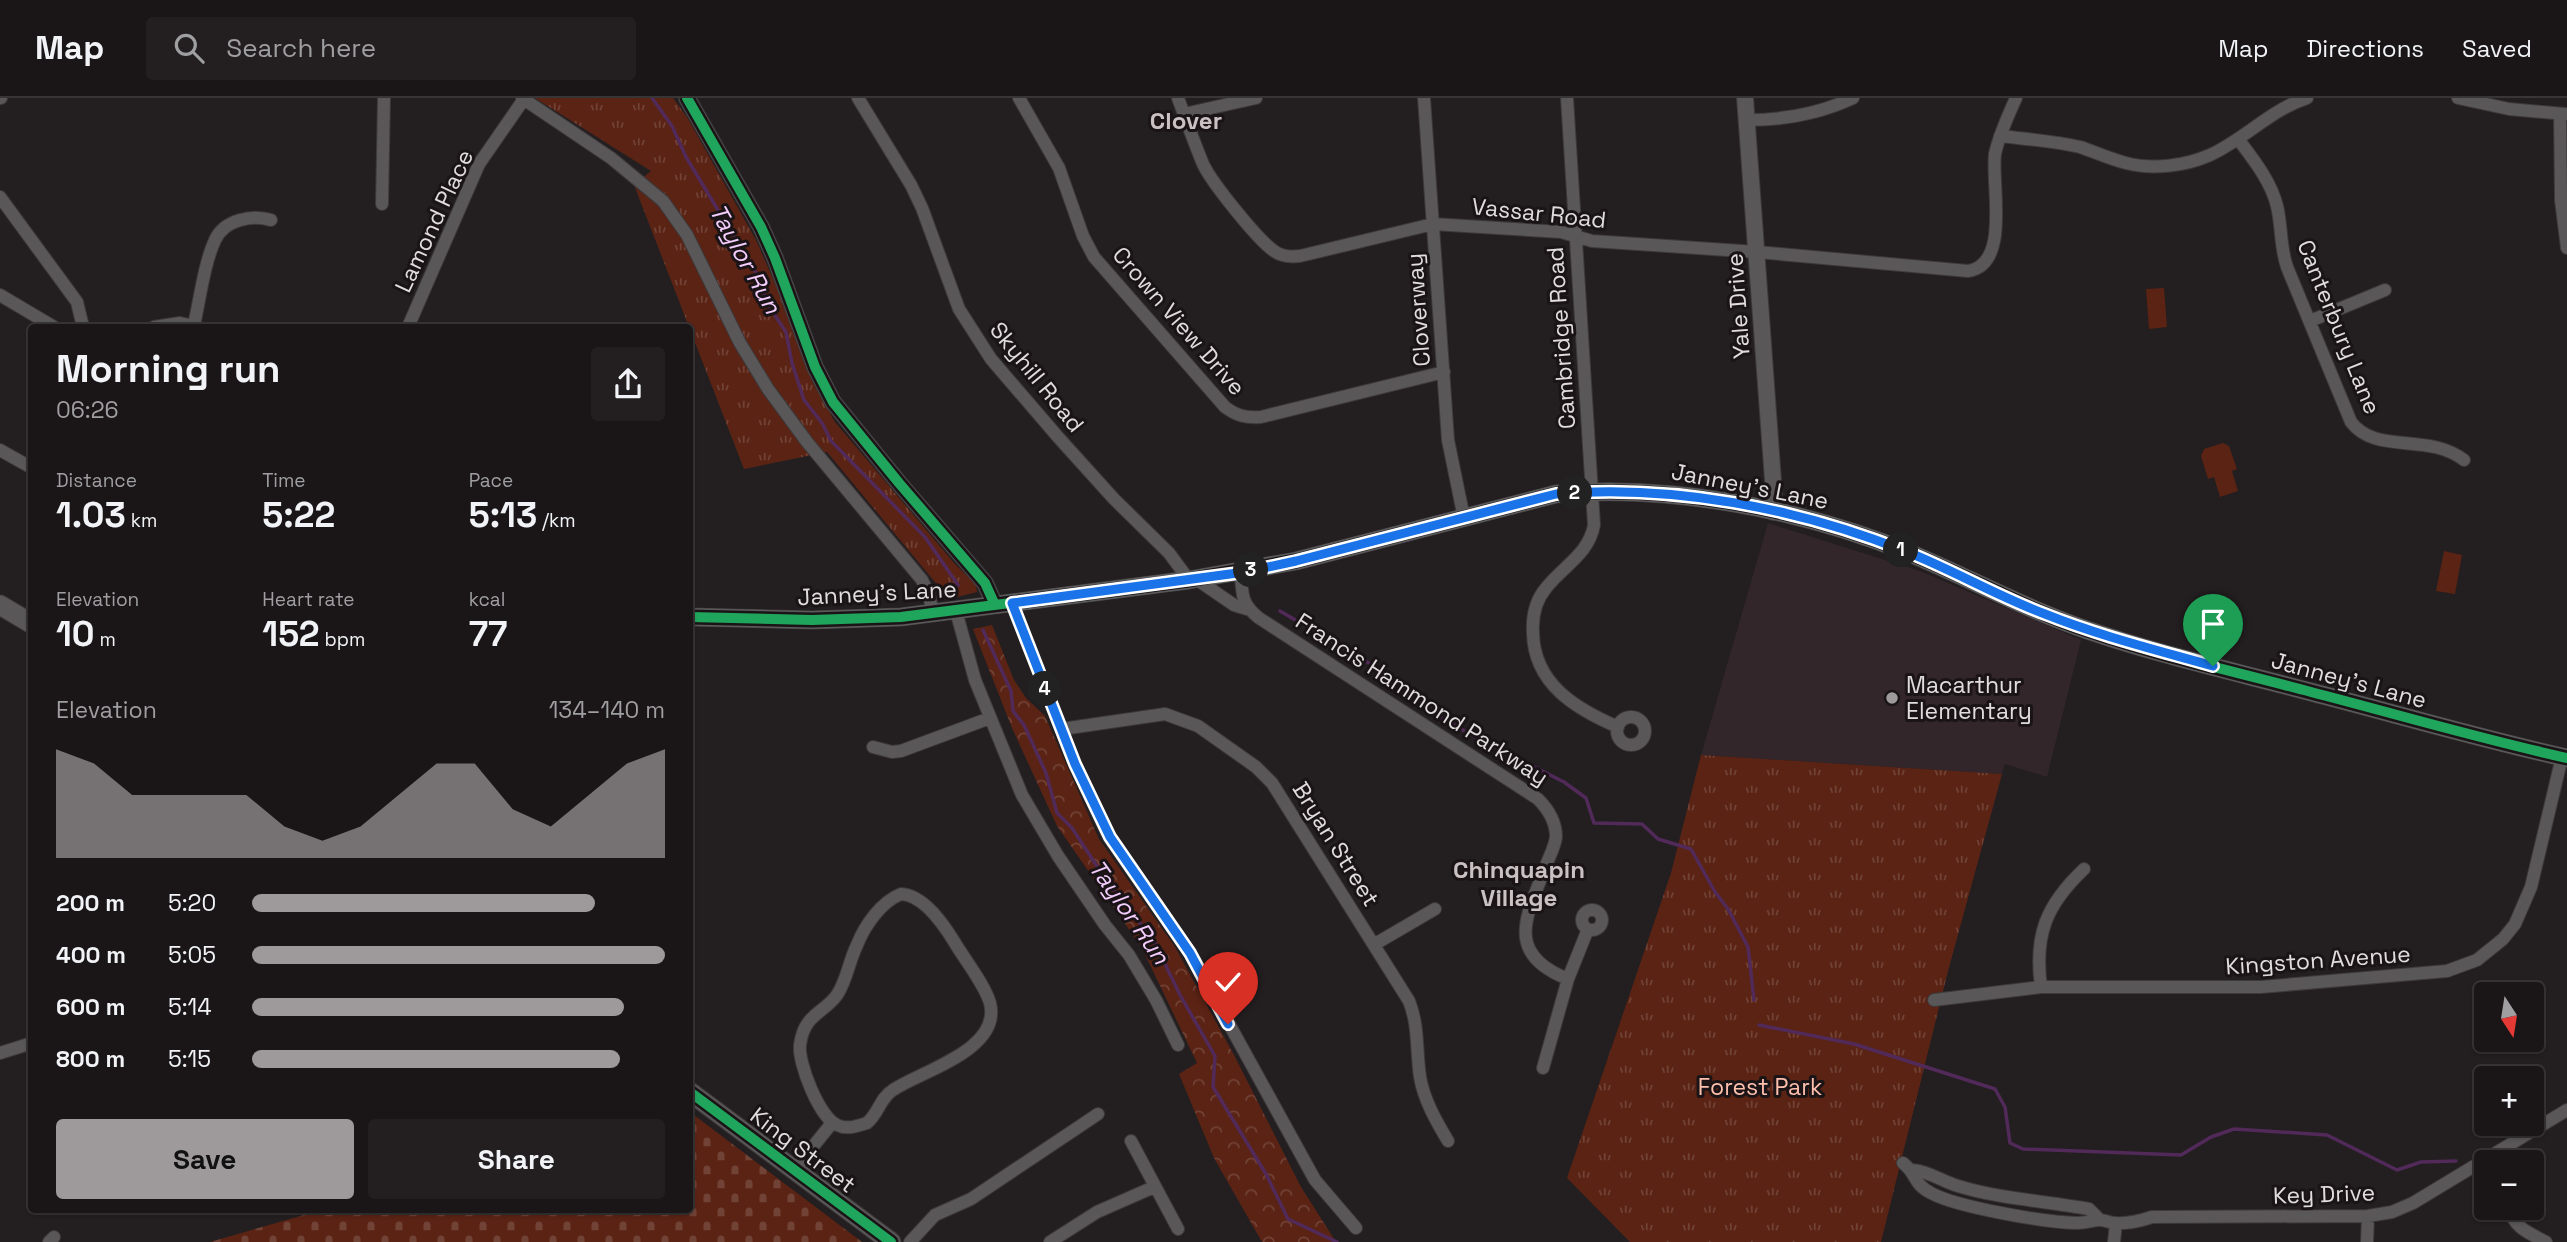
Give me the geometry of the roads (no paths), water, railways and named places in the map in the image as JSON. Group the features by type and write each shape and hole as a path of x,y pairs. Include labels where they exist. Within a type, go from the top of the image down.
{"main road":[{"name":"Janney's Lane","path":"693,617 812,620 956,611 1241,572 1296,561 1556,494 1643,491 1773,512 1843,529 1904,551 2035,610 2119,640 2564,758"},
{"path":"0,605 28,622"},
{"name":"King Street","path":"693,1093 891,1242"}],"street":[{"path":"382,204 384,98"},
{"path":"687,98 761,227 815,367 833,402 899,484 1004,604 1110,837 1190,953 1315,1180 1356,1228"},
{"name":"Skyhill Road","path":"858,98 911,185 959,309 991,359 1067,448 1193,579"},
{"name":"Crown View Drive","path":"1019,98 1059,168 1083,236 1094,257 1233,413 1241,417 1261,417 1444,372"},
{"name":"Vassar Road","path":"1178,98 1204,165 1217,187 1263,241 1275,253 1284,256 1300,256 1433,224 1561,232 1592,241 1757,251 1972,270 1985,264 1993,246 1996,206 1994,165 2000,136"},
{"path":"1184,114 1256,98"},
{"name":"Cloverway","path":"1424,98 1448,440 1464,518"},
{"name":"Cambridge Road","path":"1567,98 1594,525 1592,534 1580,554 1541,594 1534,611 1533,638 1539,664 1550,684 1566,699 1618,727"},
{"name":"Yale Drive","path":"1745,98 1774,494 1773,512"},
{"path":"1746,120 1819,112 1853,98"},
{"path":"2016,98 2000,136 2081,148 2128,164 2147,166 2175,164 2208,155 2238,139 2270,116 2307,98"},
{"path":"2458,98 2509,109 2563,114 2561,200 2567,248"},
{"path":"523,99 640,180 676,217 740,343 768,389 807,442 922,580 929,594 933,613"},
{"name":"Lamond Place","path":"409,324 479,164 523,99"},
{"name":"Canterbury Lane","path":"2238,139 2253,159 2274,198 2282,253 2351,422 2359,432 2386,441 2421,443 2445,448 2464,460"},
{"path":"0,197 77,302 82,324"},
{"path":"196,324 212,249 220,232 246,218 258,216 271,220"},
{"path":"2310,321 2385,290"},
{"path":"0,295 49,324"},
{"path":"0,450 28,466"},
{"path":"1241,572 1247,609"},
{"name":"Francis Hammond Parkway","path":"1193,579 1234,605 1247,609 1527,792 1548,809 1556,838 1526,920 1527,939 1530,953 1537,963 1548,972 1567,979"},
{"path":"956,611 975,680 1022,795 1037,824 1105,925 1129,955 1156,1000 1178,1045"},
{"name":"Bryan Street","path":"1062,729 1166,714 1198,726 1256,767 1272,783 1409,1001 1417,1025 1420,1079 1434,1118 1448,1141"},
{"path":"873,747 892,752 901,751 990,718"},
{"name":"Kingston Avenue","path":"1934,1000 2041,987 2219,989 2295,986 2447,971 2477,960 2503,939 2524,907 2564,758"},
{"path":"2041,987 2038,951 2042,928 2052,907 2084,869"},
{"path":"901,894 911,895 937,917 947,931 989,999 990,1020 978,1039 953,1060 889,1092 867,1123 848,1128 832,1123 802,1069 800,1044 804,1029 811,1018 836,997 857,943 886,902 901,894"},
{"path":"1375,944 1436,909"},
{"path":"1543,1068 1567,979 1588,929"},
{"path":"0,1053 28,1044"},
{"name":"Key Drive","path":"2116,1223 2135,1223 2152,1217 2368,1216 2392,1212 2413,1203 2567,1110"},
{"path":"909,1242 935,1214 971,1199 1098,1114"},
{"path":"794,1170 832,1123"},
{"path":"1131,1141 1178,1229"},
{"path":"2100,1220 2089,1209 1958,1186 1936,1178 1926,1170 1908,1166 1918,1185 1934,1195 1955,1202 2061,1222 2081,1224 2100,1220 2116,1223 2114,1242"},
{"path":"1050,1242 1097,1212 1154,1187"},
{"path":"2367,1242 2368,1216"},
{"path":"2514,1220 2521,1229 2546,1242"}],"waterway":[{"name":"Taylor Run","path":"652,98 672,126 686,157 759,278 768,305 786,332 792,363 804,400 822,423 831,441 925,537 958,585"},
{"path":"1280,611 1372,665 1407,698 1475,737 1564,782 1586,798 1594,823 1642,824 1658,839 1691,849 1748,947 1754,1000"},
{"name":"Taylor Run","path":"983,630 1011,691 1013,711 1024,725 1046,773 1057,813 1072,828 1106,880 1154,941 1180,995 1215,1056 1213,1087 1266,1174 1288,1219 1337,1242"},
{"path":"1759,1025 1854,1044 1995,1089 2005,1107 2010,1143 2023,1149 2181,1155 2211,1137 2234,1129 2327,1135 2397,1170 2421,1162 2456,1161"}],"place":[{"name":"Macarthur Elementary","path":"1892,698"}],"district":[{"name":"Clover","path":"1186,121"},
{"name":"Chinquapin Village","path":"1519,884"}],"park label":[{"name":"Forest Park","path":"1760,1087"}]}
